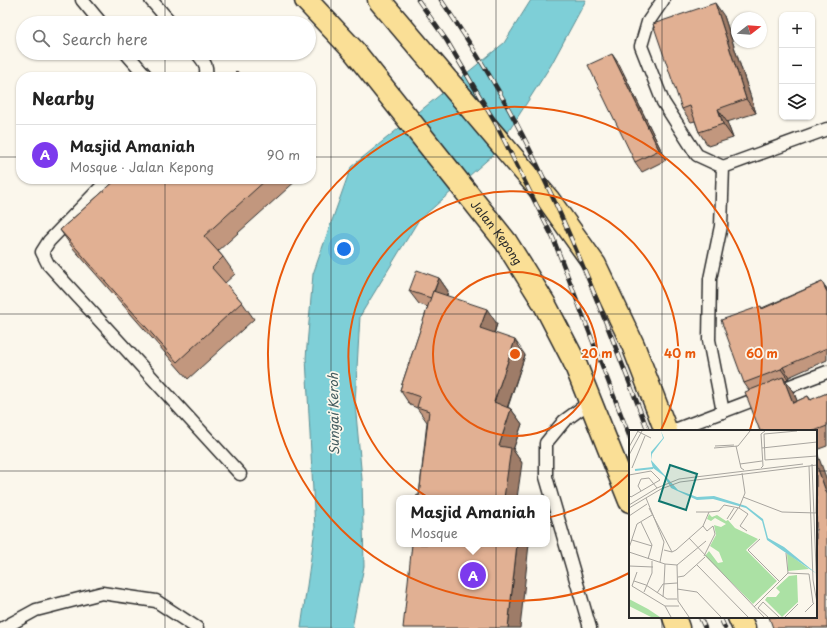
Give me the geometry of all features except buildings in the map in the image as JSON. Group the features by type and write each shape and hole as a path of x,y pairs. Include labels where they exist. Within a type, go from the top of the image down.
{"main road":[{"name":"Jalan Kepong","path":"306,0 354,51 506,242 544,304 567,348 629,499"},
{"path":"379,0 548,199 595,265 633,344 666,430"},
{"path":"674,618 678,628"},
{"path":"739,618 744,628"}],"lane":[{"path":"82,0 95,16"},
{"path":"151,0 165,16"},
{"path":"663,0 648,22 641,46 663,102 697,155 724,167 827,129"},
{"path":"132,60 143,72"},
{"path":"203,60 205,63 207,72"},
{"path":"723,412 709,340 710,279 721,226 724,167"},
{"path":"104,184 50,241 42,252 48,264 240,474"},
{"path":"675,430 827,372"},
{"path":"590,402 564,421 546,443 546,477 590,628"},
{"path":"3,628 36,610 102,593 156,601 197,628"}],"water":[{"name":"Sungai Keroh","path":"531,0 586,0 551,65 494,154 418,221 360,316 355,403 362,479 364,566 352,628 301,628 315,529 306,358 313,274 351,167 504,43"}],"railway":[{"path":"418,0 447,41 496,124 553,238 629,435"},
{"path":"441,0 495,85 515,120 542,174 590,283 648,430"},
{"path":"700,618 705,628"},
{"path":"720,618 725,628"}],"place":[{"name":"Masjid Amaniah","path":"473,575"}]}
